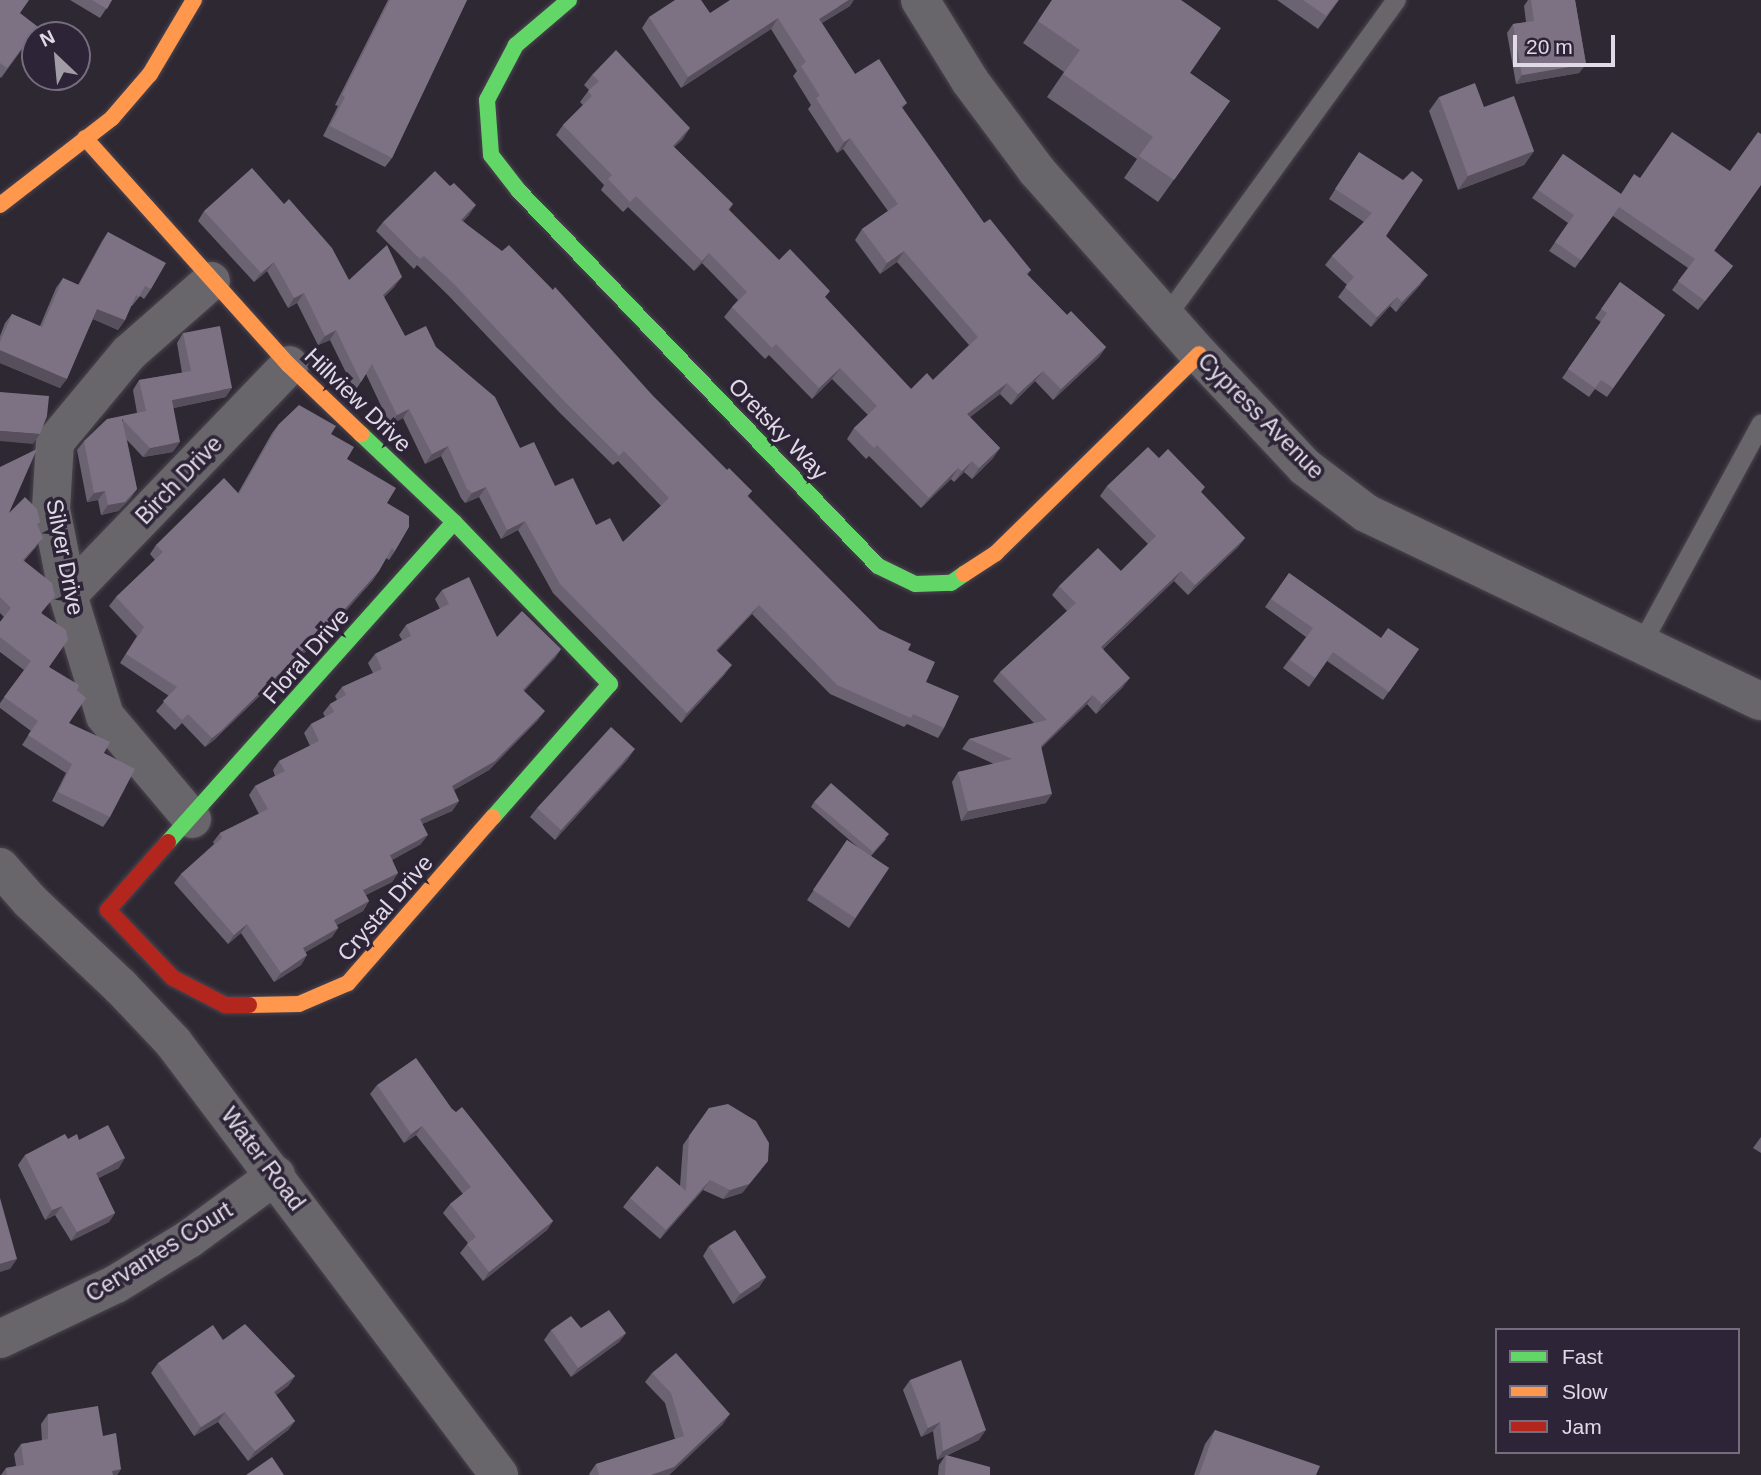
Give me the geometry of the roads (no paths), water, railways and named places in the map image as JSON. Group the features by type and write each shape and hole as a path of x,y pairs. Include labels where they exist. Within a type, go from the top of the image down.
{"street":[{"path":"0,205 112,118 150,74 194,0"},
{"name":"Oretsky Way","path":"569,0 516,45 487,100 491,155 519,191 878,566 915,584 951,583 996,553 1199,354"},
{"name":"Cypress Avenue","path":"920,0 970,80 1037,171 1199,354 1305,467 1366,513 1761,701"},
{"name":"Hillview Drive","path":"85,138 289,365 454,523 610,684"},
{"name":"Silver Drive","path":"192,819 105,716 68,595 51,509 55,442 129,353 211,281"},
{"name":"Birch Drive","path":"68,595 289,365"},
{"name":"Floral Drive","path":"192,819 454,523"},
{"name":"Crystal Drive","path":"192,819 108,910 173,978 225,1005 299,1004 348,984 610,684"},
{"name":"Water Road","path":"0,867 30,901 121,987 173,1042 276,1175 499,1475"},
{"name":"Cervantes Court","path":"0,1339 116,1284 189,1239 276,1175"}],"lane":[{"path":"1166,316 1396,0"},
{"path":"1641,644 1761,423"}]}
